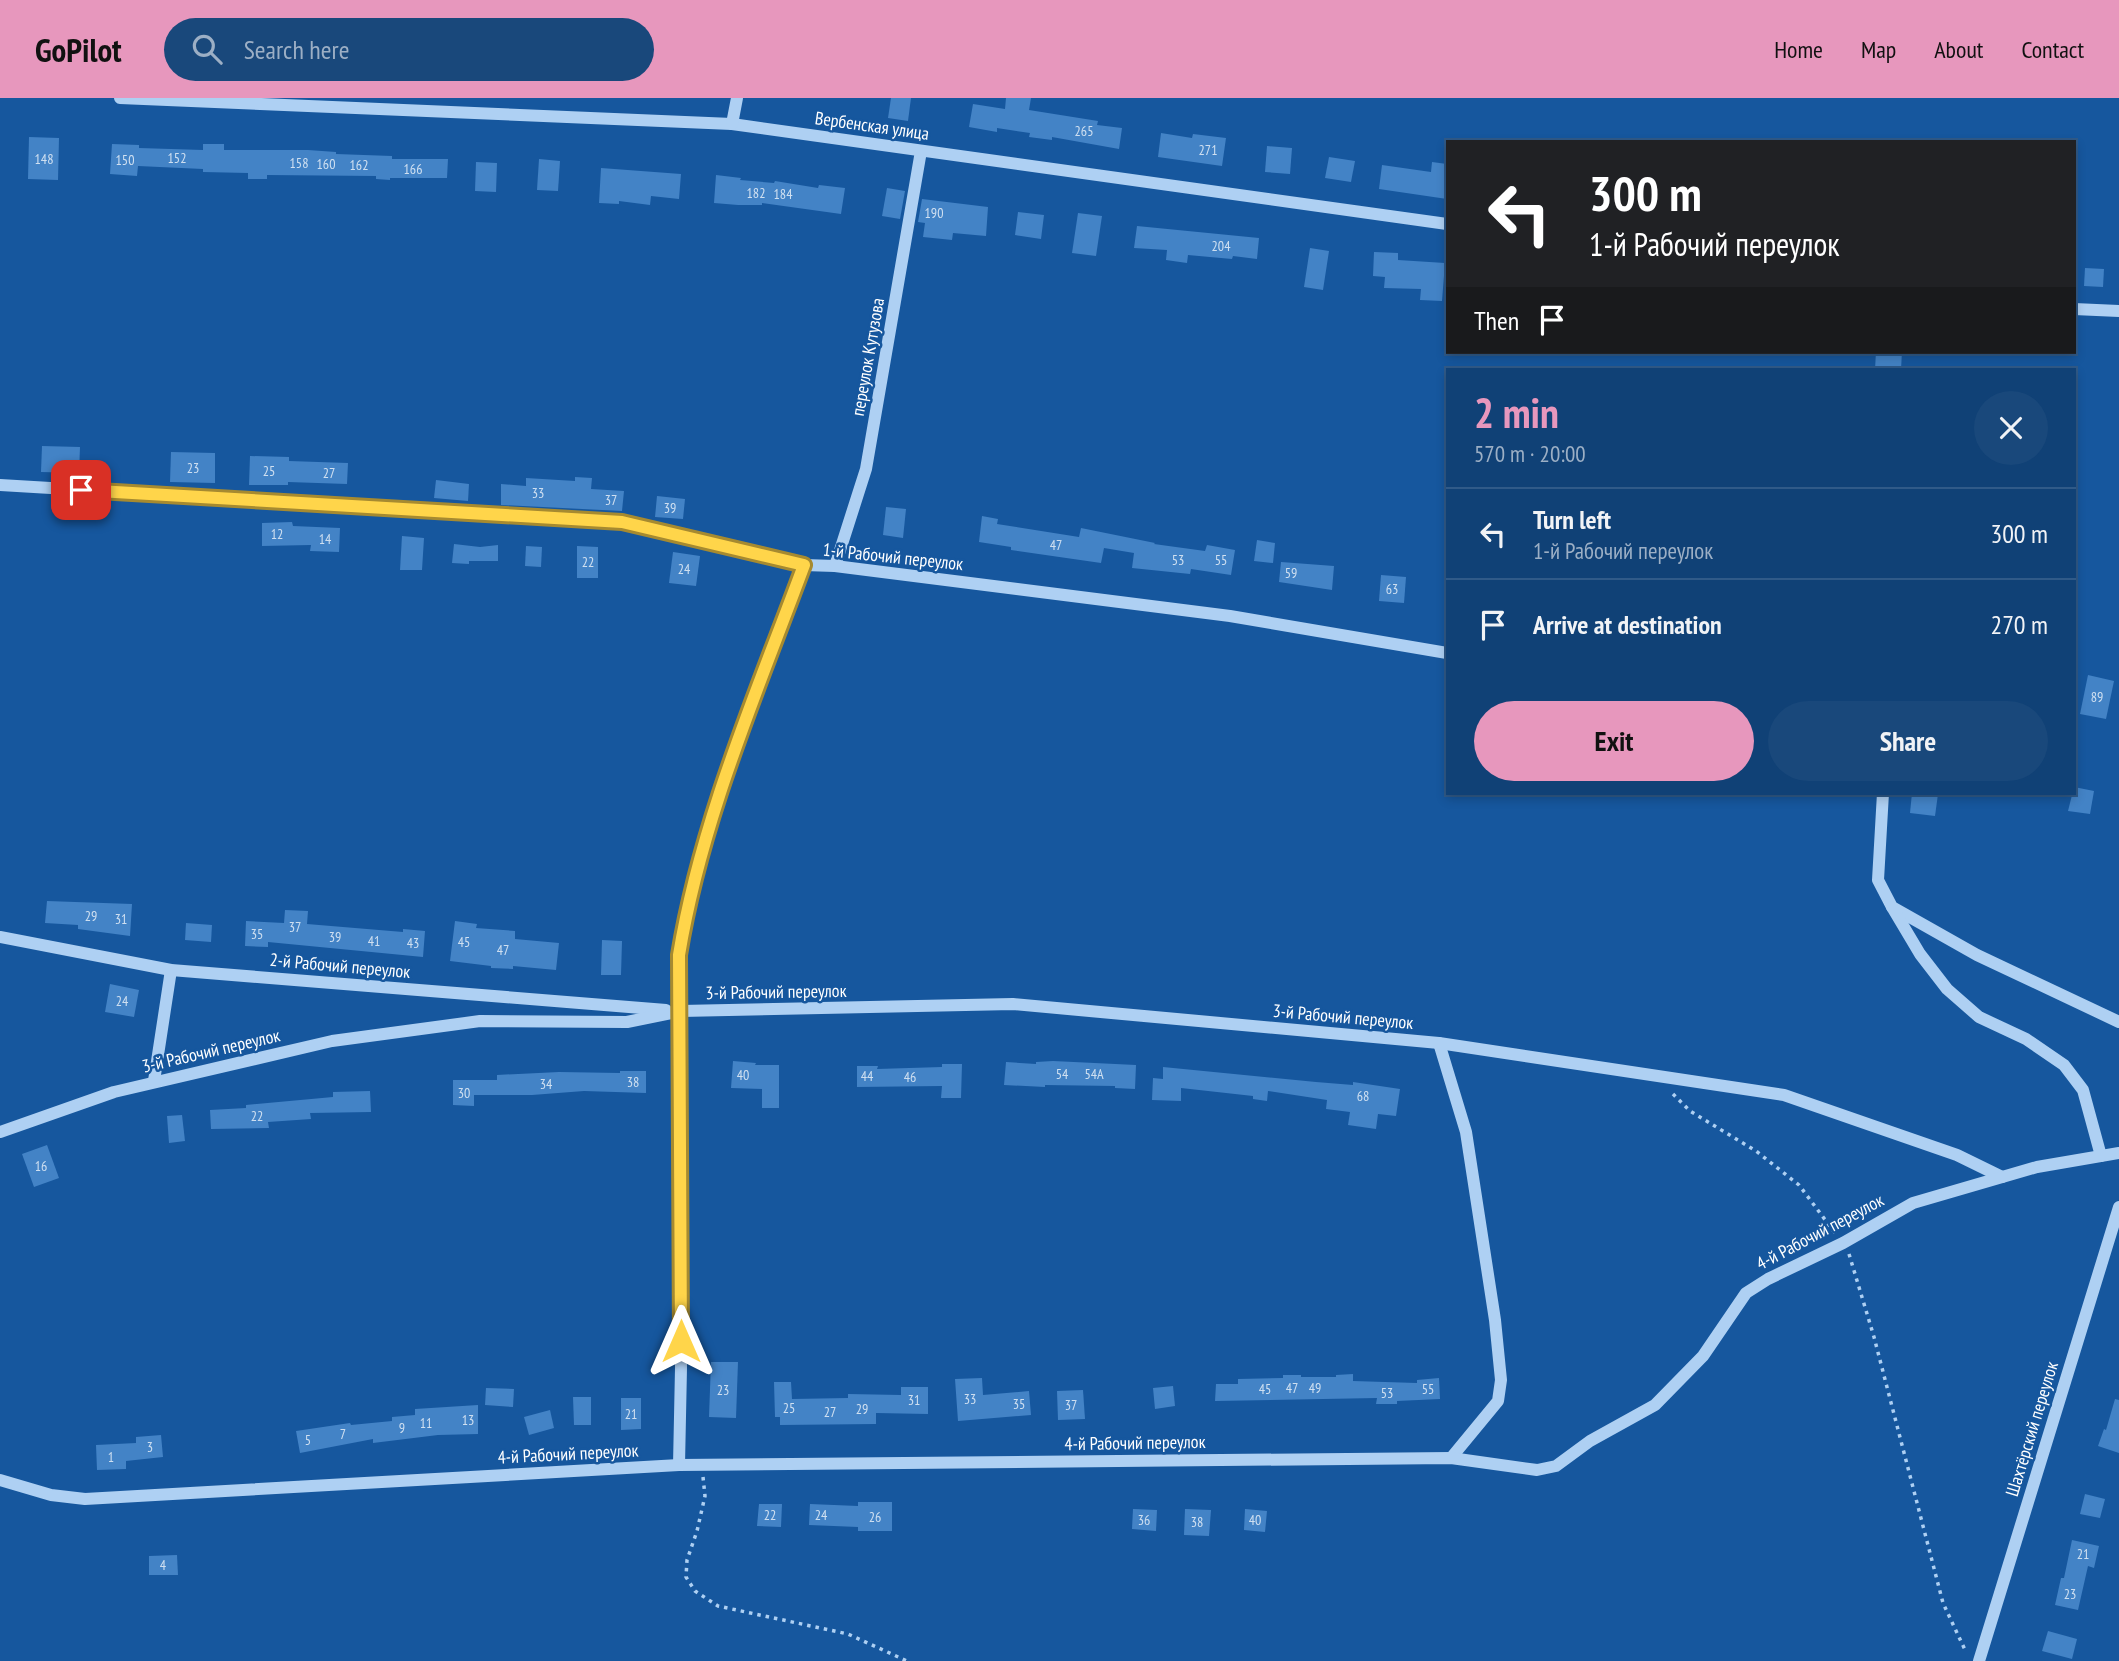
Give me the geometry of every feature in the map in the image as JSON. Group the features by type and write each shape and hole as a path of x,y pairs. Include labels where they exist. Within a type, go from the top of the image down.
{"street":[{"name":"Вербенская улица","path":"120,98 732,124 1446,224"},
{"path":"732,124 737,98"},
{"name":"переулок Кутузова","path":"835,566 866,469 921,151"},
{"path":"2076,309 2119,310"},
{"name":"1-й Рабочий переулок","path":"0,485 622,522 804,565 835,566 1230,616 1446,653"},
{"path":"679,1465 679,955 684,923 713,814 804,565"},
{"path":"1883,795 1878,880 1920,954 1947,989 1979,1017 2026,1038 2064,1065 2083,1090 2101,1156"},
{"path":"1892,906 1977,955 2119,1021"},
{"name":"2-й Рабочий переулок","path":"0,937 171,970 681,1012"},
{"path":"154,1082 171,970"},
{"name":"3-й Рабочий переулок","path":"0,1132 114,1092 332,1041 388,1031 480,1021 627,1022 681,1012 1013,1004 1439,1043 1784,1095 1957,1155 2002,1177"},
{"path":"1439,1043 1466,1132 1495,1320 1501,1380 1498,1401 1451,1458"},
{"name":"4-й Рабочий переулок","path":"0,1480 51,1495 85,1499 679,1465 1451,1458 1537,1470 1556,1466 1591,1441 1655,1405 1703,1356 1746,1293 1768,1279 1843,1243 1913,1203 2037,1167 2119,1153"},
{"name":"Шахтёрский переулок","path":"1979,1661 2119,1207"}],"path":[{"path":"1654,1075 1690,1111 1756,1151 1799,1185 1848,1251 1874,1337 1943,1603 1970,1661"},
{"path":"702,1465 705,1496 687,1560 686,1577 695,1591 718,1606 848,1634 907,1661"}],"building":[{"path":"891,98 911,98 908,121 888,118"},
{"path":"1006,98 1031,98 1029,110 1098,121 1097,125 1122,128 1119,149 1052,137 1052,140 1029,137 1030,133 997,128 997,132 969,127 973,104 1005,109"},
{"path":"1161,133 1192,138 1193,134 1226,138 1222,166 1158,157"},
{"path":"29,137 59,138 58,180 28,179"},
{"path":"112,144 139,145 139,148 203,150 203,144 224,144 224,150 308,150 392,156 392,159 448,159 447,178 390,180 376,179 376,176 267,175 267,179 248,179 248,173 138,166 137,176 110,174"},
{"path":"1267,146 1292,148 1290,174 1265,172"},
{"path":"1329,157 1355,161 1351,182 1325,178"},
{"path":"539,159 560,161 558,191 537,190"},
{"path":"476,162 497,163 496,192 475,191"},
{"path":"1432,162 1446,164 1446,199 1379,189 1382,165 1431,172"},
{"path":"601,168 681,174 679,199 651,196 650,205 619,201 619,204 599,203"},
{"path":"716,175 818,188 819,185 845,188 841,214 762,203 714,203"},
{"path":"887,188 905,191 900,219 882,216"},
{"path":"922,199 988,207 986,236 953,233 952,240 923,237 925,223 918,222"},
{"path":"1018,212 1044,215 1041,239 1015,235"},
{"path":"1078,213 1102,216 1096,256 1072,253"},
{"path":"1137,226 1259,238 1257,259 1188,255 1187,263 1166,260 1167,250 1134,248"},
{"path":"1310,248 1329,251 1323,290 1304,287"},
{"path":"1374,252 1398,253 1398,260 1445,263 1442,301 1420,300 1421,289 1384,288 1385,277 1373,276"},
{"path":"2085,268 2104,269 2103,287 2084,286"},
{"path":"1876,354 1902,354 1901,368 1875,368"},
{"path":"42,446 80,447 79,473 41,472"},
{"path":"171,452 215,453 215,483 170,482"},
{"path":"250,456 289,457 289,461 348,463 347,484 288,482 288,485 249,485"},
{"path":"575,477 592,478 591,489 624,491 622,511 501,505 501,484 526,486 526,478 575,481"},
{"path":"436,480 469,484 468,501 434,498"},
{"path":"657,496 685,499 683,519 655,517"},
{"path":"886,507 906,509 903,538 883,535"},
{"path":"982,516 998,519 997,524 1079,537 1081,528 1154,544 1205,551 1207,545 1235,550 1231,575 1191,569 1190,574 1132,568 1134,553 1104,548 1101,563 1011,550 1011,547 979,542"},
{"path":"292,522 293,526 340,528 339,552 310,551 311,545 262,546 262,523"},
{"path":"402,536 424,538 422,570 400,570"},
{"path":"1257,540 1275,543 1273,563 1254,561"},
{"path":"454,544 480,547 498,545 498,561 452,563"},
{"path":"526,546 542,547 541,567 525,566"},
{"path":"577,546 598,547 598,578 577,578"},
{"path":"673,552 700,556 696,586 669,583"},
{"path":"1281,562 1334,566 1332,590 1279,582"},
{"path":"1381,575 1406,577 1404,603 1379,601"},
{"path":"2088,675 2114,681 2106,719 2080,714"},
{"path":"2076,787 2094,791 2090,814 2068,811 2072,795 2076,795"},
{"path":"1912,795 1938,795 1935,816 1910,813"},
{"path":"47,901 132,904 130,936 78,929 78,925 45,923"},
{"path":"285,910 308,911 307,924 403,932 403,929 425,931 423,957 268,942 268,947 245,946 246,921 284,923"},
{"path":"455,921 477,924 476,928 515,931 515,939 559,943 556,970 513,966 513,969 491,968 450,961"},
{"path":"186,923 212,925 211,942 185,940"},
{"path":"602,940 622,941 621,975 601,975"},
{"path":"110,984 139,990 134,1017 105,1012"},
{"path":"733,1061 779,1065 779,1108 762,1108 762,1089 731,1088"},
{"path":"1053,1061 1136,1065 1135,1089 1115,1086 1004,1085 1006,1062 1036,1064"},
{"path":"942,1064 962,1064 961,1098 941,1098 942,1086 857,1087 857,1066 878,1066 877,1069 942,1067"},
{"path":"1163,1067 1353,1085 1353,1082 1400,1089 1396,1116 1378,1114 1376,1129 1348,1125 1350,1112 1326,1109 1327,1100 1268,1091 1267,1101 1253,1099 1253,1096 1181,1088 1181,1101 1152,1100 1153,1078 1163,1079"},
{"path":"646,1071 646,1093 584,1091 532,1095 474,1095 474,1106 453,1105 453,1080 497,1080 497,1075"},
{"path":"370,1091 371,1112 310,1113 311,1119 268,1122 269,1128 211,1129 210,1110 333,1097 333,1092"},
{"path":"182,1115 185,1141 169,1143 167,1116"},
{"path":"47,1145 59,1178 34,1187 22,1154"},
{"path":"711,1362 738,1362 736,1418 709,1417"},
{"path":"1353,1374 1353,1381 1417,1383 1417,1380 1439,1378 1440,1399 1397,1401 1397,1404 1376,1404 1377,1398 1215,1401 1216,1384 1238,1384 1238,1379 1283,1378 1283,1375 1336,1377"},
{"path":"982,1378 983,1395 1029,1391 1031,1415 958,1421 955,1379"},
{"path":"774,1382 791,1382 792,1399 848,1398 848,1394 901,1395 901,1387 928,1387 928,1414 876,1413 876,1424 780,1425 780,1417 775,1417"},
{"path":"1173,1386 1175,1406 1155,1409 1153,1388"},
{"path":"486,1388 514,1389 513,1407 485,1405"},
{"path":"1083,1390 1085,1419 1058,1420 1057,1391"},
{"path":"573,1397 591,1397 591,1425 574,1425"},
{"path":"621,1398 641,1398 641,1429 621,1430"},
{"path":"2115,1399 2119,1400 2119,1453 2098,1446"},
{"path":"478,1405 478,1434 438,1435 373,1443 373,1439 300,1453 296,1431 350,1423 392,1421 392,1417 415,1415 415,1409"},
{"path":"550,1410 554,1428 529,1435 524,1417"},
{"path":"161,1435 163,1457 126,1461 126,1469 97,1470 96,1445 136,1443 136,1437"},
{"path":"2085,1494 2105,1499 2100,1518 2080,1514"},
{"path":"858,1502 892,1502 892,1531 858,1531 858,1527 809,1525 810,1504 858,1506"},
{"path":"759,1504 782,1504 781,1527 757,1526"},
{"path":"1133,1509 1157,1510 1156,1531 1132,1529"},
{"path":"1185,1509 1211,1510 1209,1536 1184,1535"},
{"path":"1245,1509 1267,1511 1265,1532 1244,1530"},
{"path":"2072,1540 2099,1546 2094,1568 2088,1566 2078,1610 2055,1605"},
{"path":"177,1555 178,1575 149,1575 149,1556"},
{"path":"2048,1631 2077,1639 2072,1659 2042,1651"}],"route":[{"path":"81,490 622,522 804,565 713,814 684,923 679,955 681,1341"}]}
